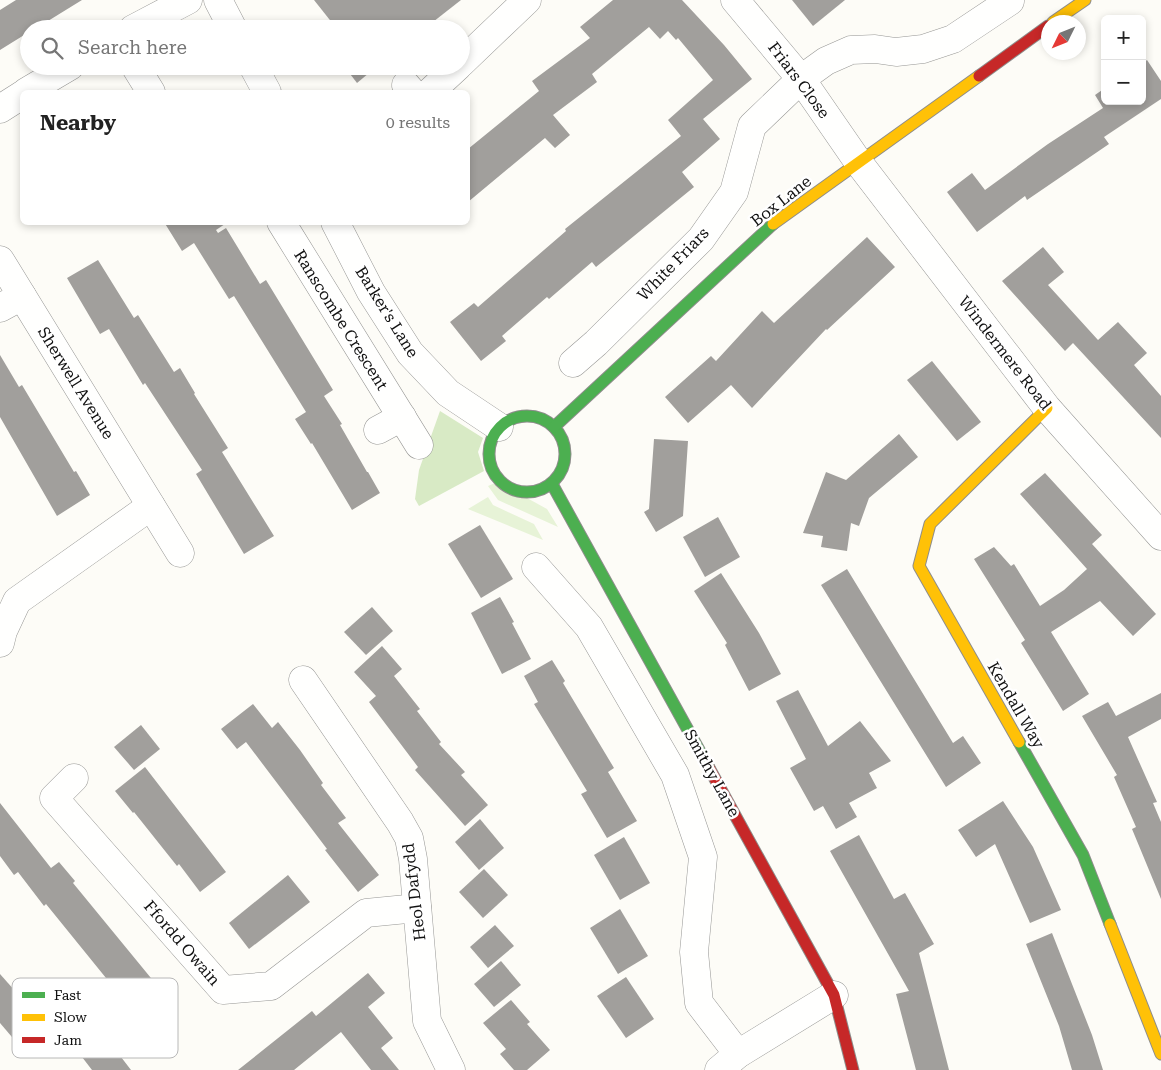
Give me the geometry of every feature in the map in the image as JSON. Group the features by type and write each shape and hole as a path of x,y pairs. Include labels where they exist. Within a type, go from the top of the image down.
{"street":[{"path":"150,20 188,0"},
{"path":"218,0 228,20"},
{"path":"470,54 527,0"},
{"name":"Friars Close","path":"735,0 801,79 859,163"},
{"path":"1063,15 1084,0"},
{"name":"White Friars","path":"573,363 701,239 734,192 752,126 801,79 826,61 850,50 896,52 923,49 953,39 1010,1"},
{"name":"Box Lane","path":"554,427 778,220 1041,31"},
{"path":"29,90 55,75"},
{"path":"141,75 150,90"},
{"path":"258,75 266,90"},
{"path":"416,90 442,75"},
{"path":"0,109 20,96"},
{"name":"Windermere Road","path":"859,163 1047,408 1161,536"},
{"name":"Ranscombe Crescent","path":"283,225 419,444"},
{"name":"Barker's Lane","path":"337,225 371,292 410,353 448,393 500,426"},
{"name":"Sherwell Avenue","path":"0,260 11,302 151,506 180,552"},
{"name":"Kendall Way","path":"1047,408 930,524 919,566 1083,854 1161,1054"},
{"path":"521,416 533,416 544,420 554,427 561,437 565,449 564,462 560,474 552,484 542,490 521,492 510,489 501,483 491,468 488,449 492,437 500,426 509,420 521,416"},
{"path":"378,430 402,417"},
{"name":"Smithy Lane","path":"552,484 834,995 853,1070"},
{"path":"0,643 3,631 17,601 151,506"},
{"name":"Smithy Lane","path":"536,567 589,627 676,775 703,857 694,952 699,1003 728,1062"},
{"name":"Heol Dafydd","path":"303,680 409,838 413,859 427,1021 451,1070"},
{"name":"Ffordd Owain","path":"74,778 54,798 223,990 271,986 366,913 417,908"},
{"path":"728,1062 834,995"}],"green space":[{"path":"440,411 483,438 478,452 484,471 419,506 415,499 419,470"},
{"path":"495,483 506,492 527,498 547,509 558,527 498,500 488,486"},
{"path":"488,497 493,505 534,524 543,540 468,509"}],"building":[{"path":"16,0 82,0 50,20 20,20 20,38 0,50 0,10"},
{"path":"314,0 461,0 435,20 330,20"},
{"path":"613,0 682,0 724,45 752,79 703,119 720,139 682,172 694,187 596,267 592,262 549,299 547,297 502,336 506,341 481,361 450,322 474,303 478,307 566,231 565,229 681,136 668,120 713,80 678,38 676,40 668,31 660,39 649,27 592,74 597,82 553,115 570,135 555,148 545,138 470,200 470,147 539,91 532,81 590,38 580,27"},
{"path":"792,0 845,0 813,26"},
{"path":"1146,61 1161,81 1161,99 1104,137 1109,144 1027,200 1025,196 977,232 947,192 972,173 985,190 1048,144 1103,108 1101,105 1146,105"},
{"path":"351,75 367,75 357,83"},
{"path":"1101,91 1101,105 1095,95"},
{"path":"166,225 224,225 216,230 218,233 226,228 260,284 266,280 333,390 324,396 342,424 340,425 380,493 352,510 312,443 295,419 306,412 234,296 229,299 194,243 182,251"},
{"path":"867,237 895,267 826,329 752,408 731,385 688,423 665,397 711,356 716,361 762,311 774,323"},
{"path":"1043,247 1064,272 1048,285 1098,340 1118,322 1147,353 1134,365 1161,396 1161,438 1073,343 1065,351 1002,281"},
{"path":"98,260 134,318 138,315 174,372 180,368 228,448 222,452 274,536 244,554 196,474 202,470 145,383 143,385 109,329 100,334 67,278"},
{"path":"0,355 19,387 22,385 74,472 76,471 90,495 57,516 0,417"},
{"path":"932,361 981,422 957,441 907,380"},
{"path":"899,434 918,457 869,498 859,526 851,523 847,551 821,547 823,536 803,533 826,472 846,480"},
{"path":"654,439 688,441 683,516 656,532 644,512 649,509"},
{"path":"1045,473 1102,535 1092,544 1156,614 1133,636 1100,601 1051,632 1089,694 1063,711 1021,643 1025,640 974,559 994,547 1011,566 1014,564 1040,606 1064,590 1087,569 1020,494"},
{"path":"718,517 740,557 705,577 683,537"},
{"path":"480,525 513,579 481,598 448,544"},
{"path":"847,569 953,743 963,736 981,763 946,787 821,585"},
{"path":"721,573 759,633 781,674 749,691 725,645 727,643 694,591"},
{"path":"500,597 531,659 502,674 471,613"},
{"path":"372,607 393,631 366,655 344,632"},
{"path":"382,646 402,669 394,676 420,709 417,711 441,742 439,744 465,772 461,775 488,805 465,826 415,770 418,767 369,702 376,696 354,672"},
{"path":"552,660 565,681 563,683 614,768 608,772 637,821 607,838 581,794 587,791 534,704 538,702 524,676"},
{"path":"798,690 828,746 860,721 891,761 869,773 877,788 849,803 857,817 836,829 823,806 814,811 790,768 806,759 776,701"},
{"path":"1161,693 1161,719 1128,737 1157,802 1153,803 1161,822 1161,899 1132,829 1136,827 1114,777 1117,775 1082,716 1108,702 1116,716"},
{"path":"253,704 272,728 278,722 300,750 323,783 321,785 346,818 338,823 379,875 358,892 246,742 237,749 221,729"},
{"path":"141,725 160,749 134,770 114,747"},
{"path":"145,767 226,872 200,892 179,864 177,866 115,791"},
{"path":"1003,801 1033,847 1061,910 1030,923 995,844 976,857 958,830"},
{"path":"0,803 51,868 59,862 75,881 73,883 151,978 106,978 46,904 44,906 18,872 14,875 0,856"},
{"path":"480,819 504,848 479,870 455,842"},
{"path":"859,835 894,899 905,893 934,944 919,953 949,1070 916,1070 896,994 909,991 830,851"},
{"path":"624,837 650,883 620,900 594,855"},
{"path":"484,869 508,895 483,918 459,892"},
{"path":"288,875 310,902 249,949 229,923"},
{"path":"620,909 648,956 618,974 590,928"},
{"path":"495,925 514,946 488,968 470,947"},
{"path":"1052,933 1092,1035 1103,1070 1072,1070 1059,1026 1026,944"},
{"path":"501,961 521,985 494,1007 474,984"},
{"path":"368,973 385,993 368,1007 393,1038 381,1048 399,1070 371,1070 341,1032 294,1070 238,1070 312,1011 316,1016"},
{"path":"0,974 12,988 12,1037 0,1023"},
{"path":"626,977 654,1019 626,1038 597,996"},
{"path":"511,1000 530,1022 527,1024 550,1050 527,1070 514,1070 500,1054 506,1049 483,1023"},
{"path":"83,1058 122,1058 131,1070 92,1070"}],"traffic: fast":[{"path":"554,427 773,224"},
{"path":"520,416 534,416 548,422 559,433 565,447 565,454 562,469 554,481 534,492 520,492 506,486 495,475 489,461 489,447 495,433 506,422 520,416"},
{"path":"552,484 709,768"},
{"path":"1019,742 1083,855 1110,924"}],"traffic: slow":[{"path":"1063,15 1085,0"},
{"path":"773,224 979,76"},
{"path":"1019,742 919,566 930,524 1047,408"},
{"path":"1110,924 1161,1054"}],"traffic: jam":[{"path":"979,76 1041,31"},
{"path":"709,768 834,995 853,1070"}]}
